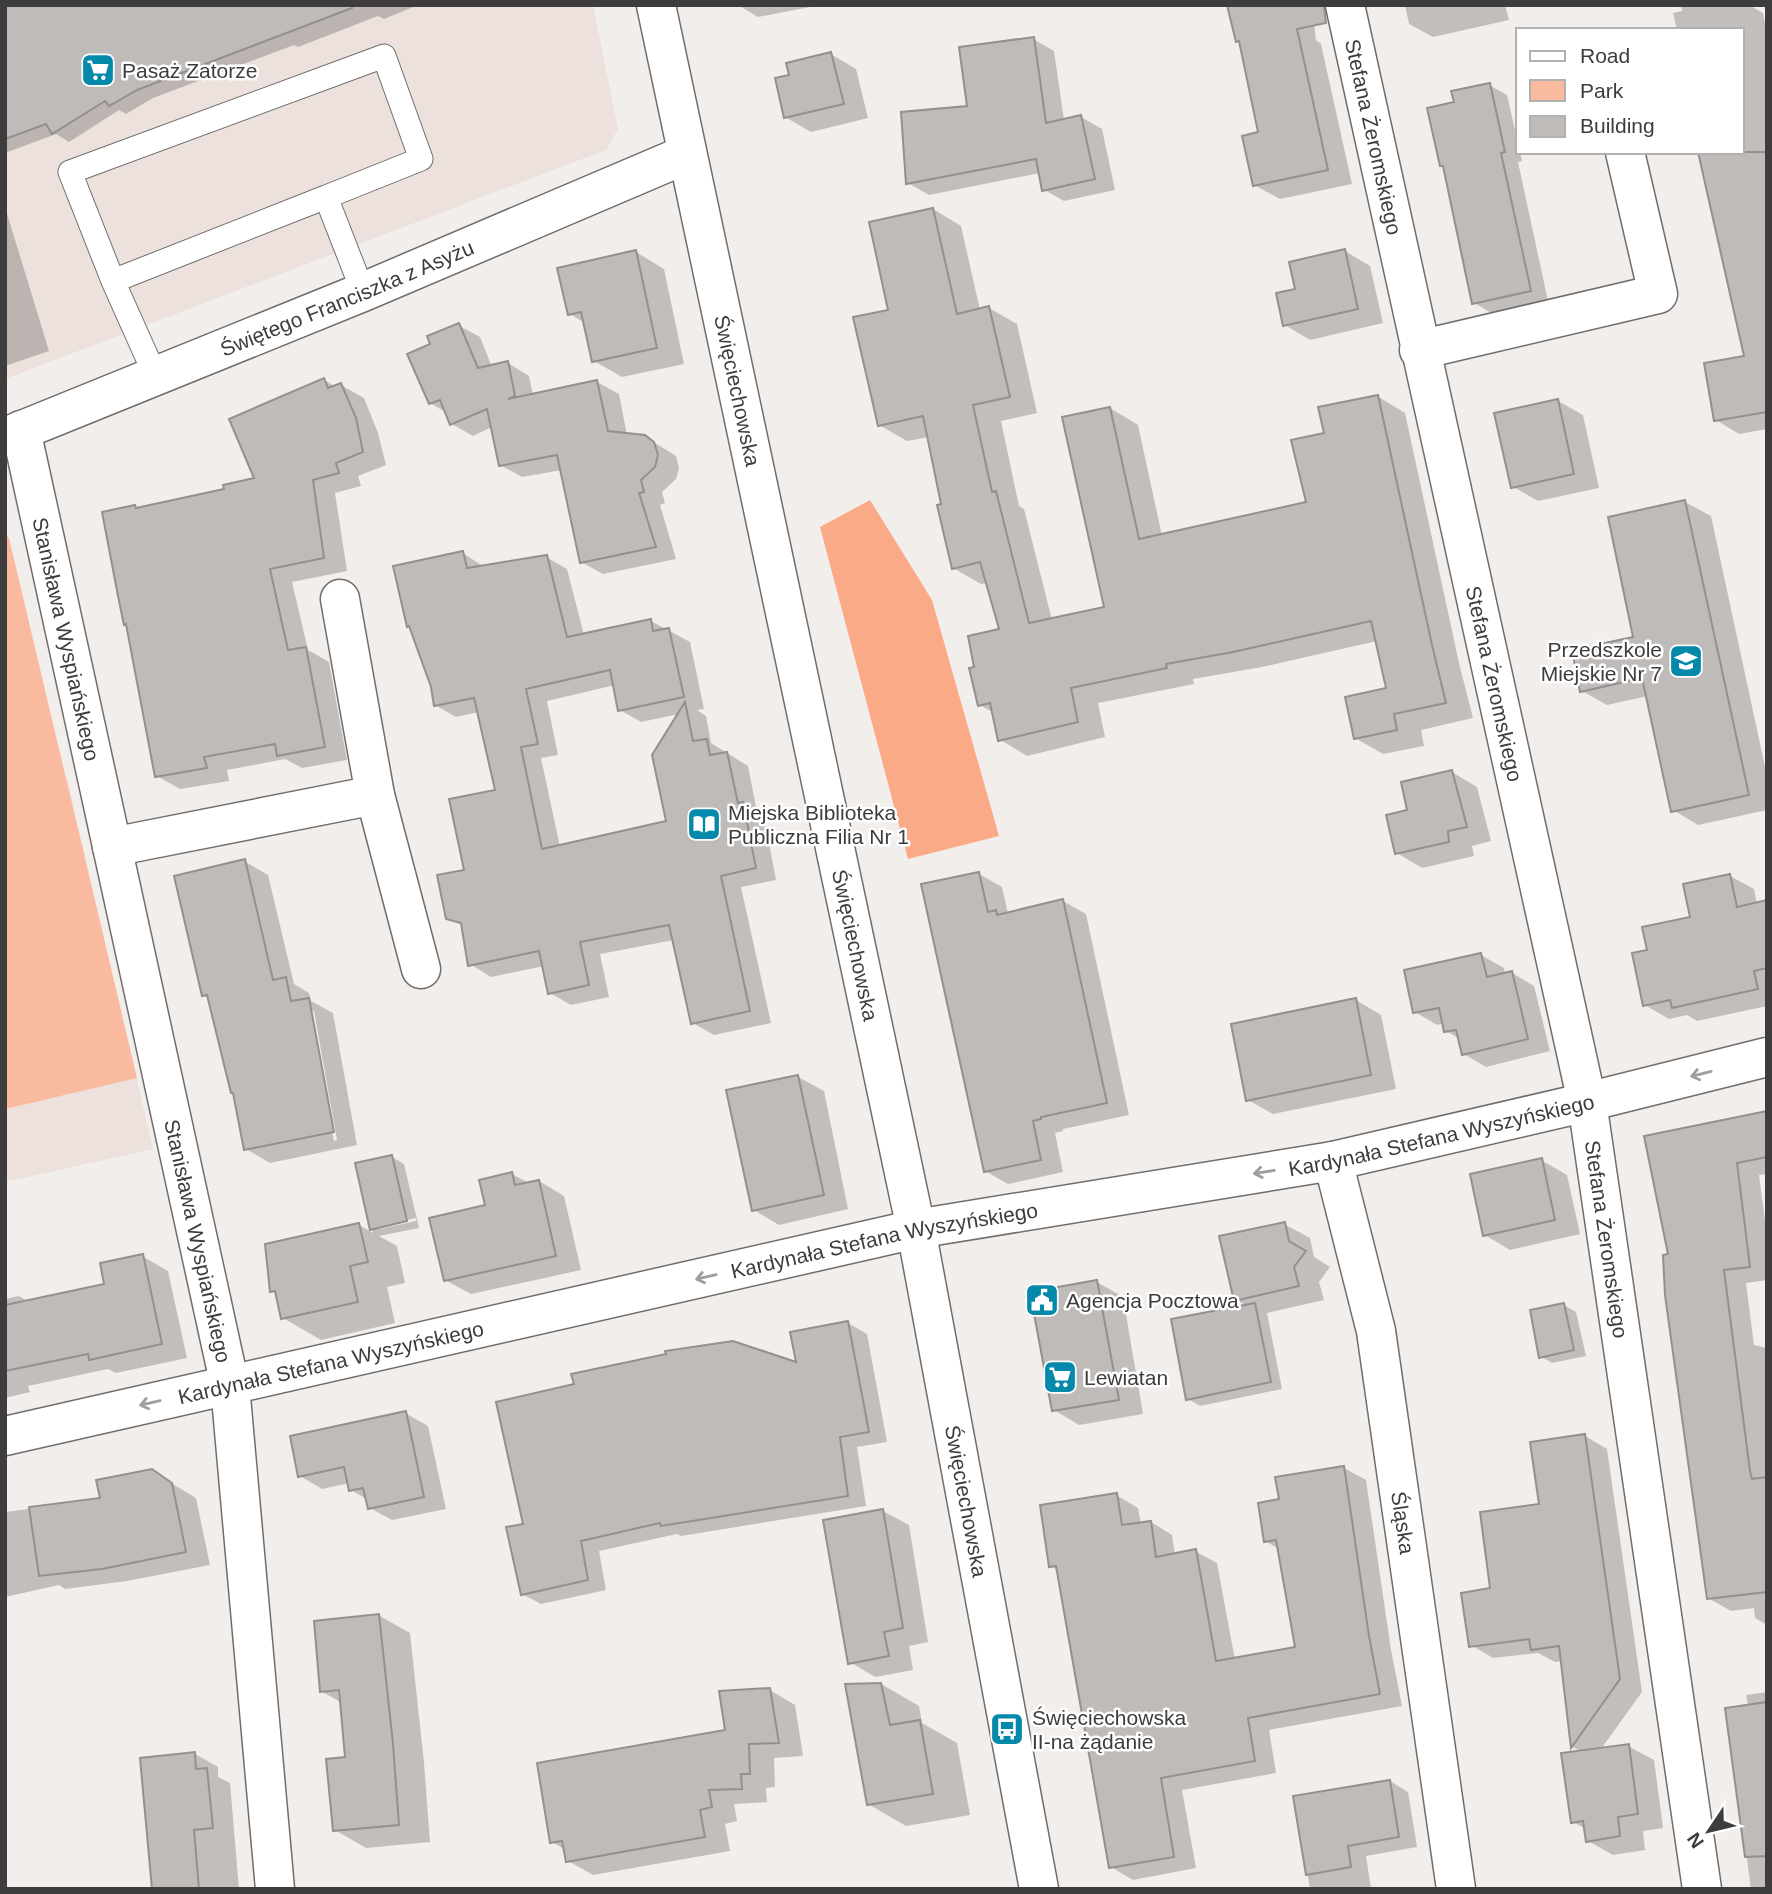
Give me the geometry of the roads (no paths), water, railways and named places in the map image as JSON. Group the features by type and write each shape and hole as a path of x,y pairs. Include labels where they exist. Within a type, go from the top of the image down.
{"street":[{"name":"Święciechowska","path":"656,5 916,1229 1039,1889"},
{"name":"Stefana Żeromskiego","path":"1345,5 1587,1102 1702,1889"},
{"name":"Świętego Franciszka z Asyżu","path":"13,433 363,292 687,154"},
{"path":"1419,350 1658,293 1625,154"},
{"name":"Stanisława Wyspiańskiego","path":"13,433 113,847 230,1386 275,1889"},
{"path":"340,599 375,795 421,969"},
{"path":"113,847 375,795"},
{"name":"Kardynała Stefana Wyszyńskiego","path":"5,1436 916,1229 1333,1161 1767,1057"},
{"name":"Śląska","path":"1333,1161 1376,1331 1455,1889"}],"lane":[{"path":"113,281 421,159 384,56 69,172 113,281 155,375"},
{"path":"326,197 363,292"}],"place":[{"name":"Pasaż Zatorze","path":"98,70"},
{"name":"Przedszkole Miejskie Nr 7","path":"1686,661"},
{"name":"Miejska Biblioteka Publiczna Filia Nr 1","path":"704,824"},
{"name":"Agencja Pocztowa","path":"1042,1300"},
{"name":"Lewiatan","path":"1060,1377"},
{"name":"Święciechowska II-na żądanie","path":"1007,1729"}]}
